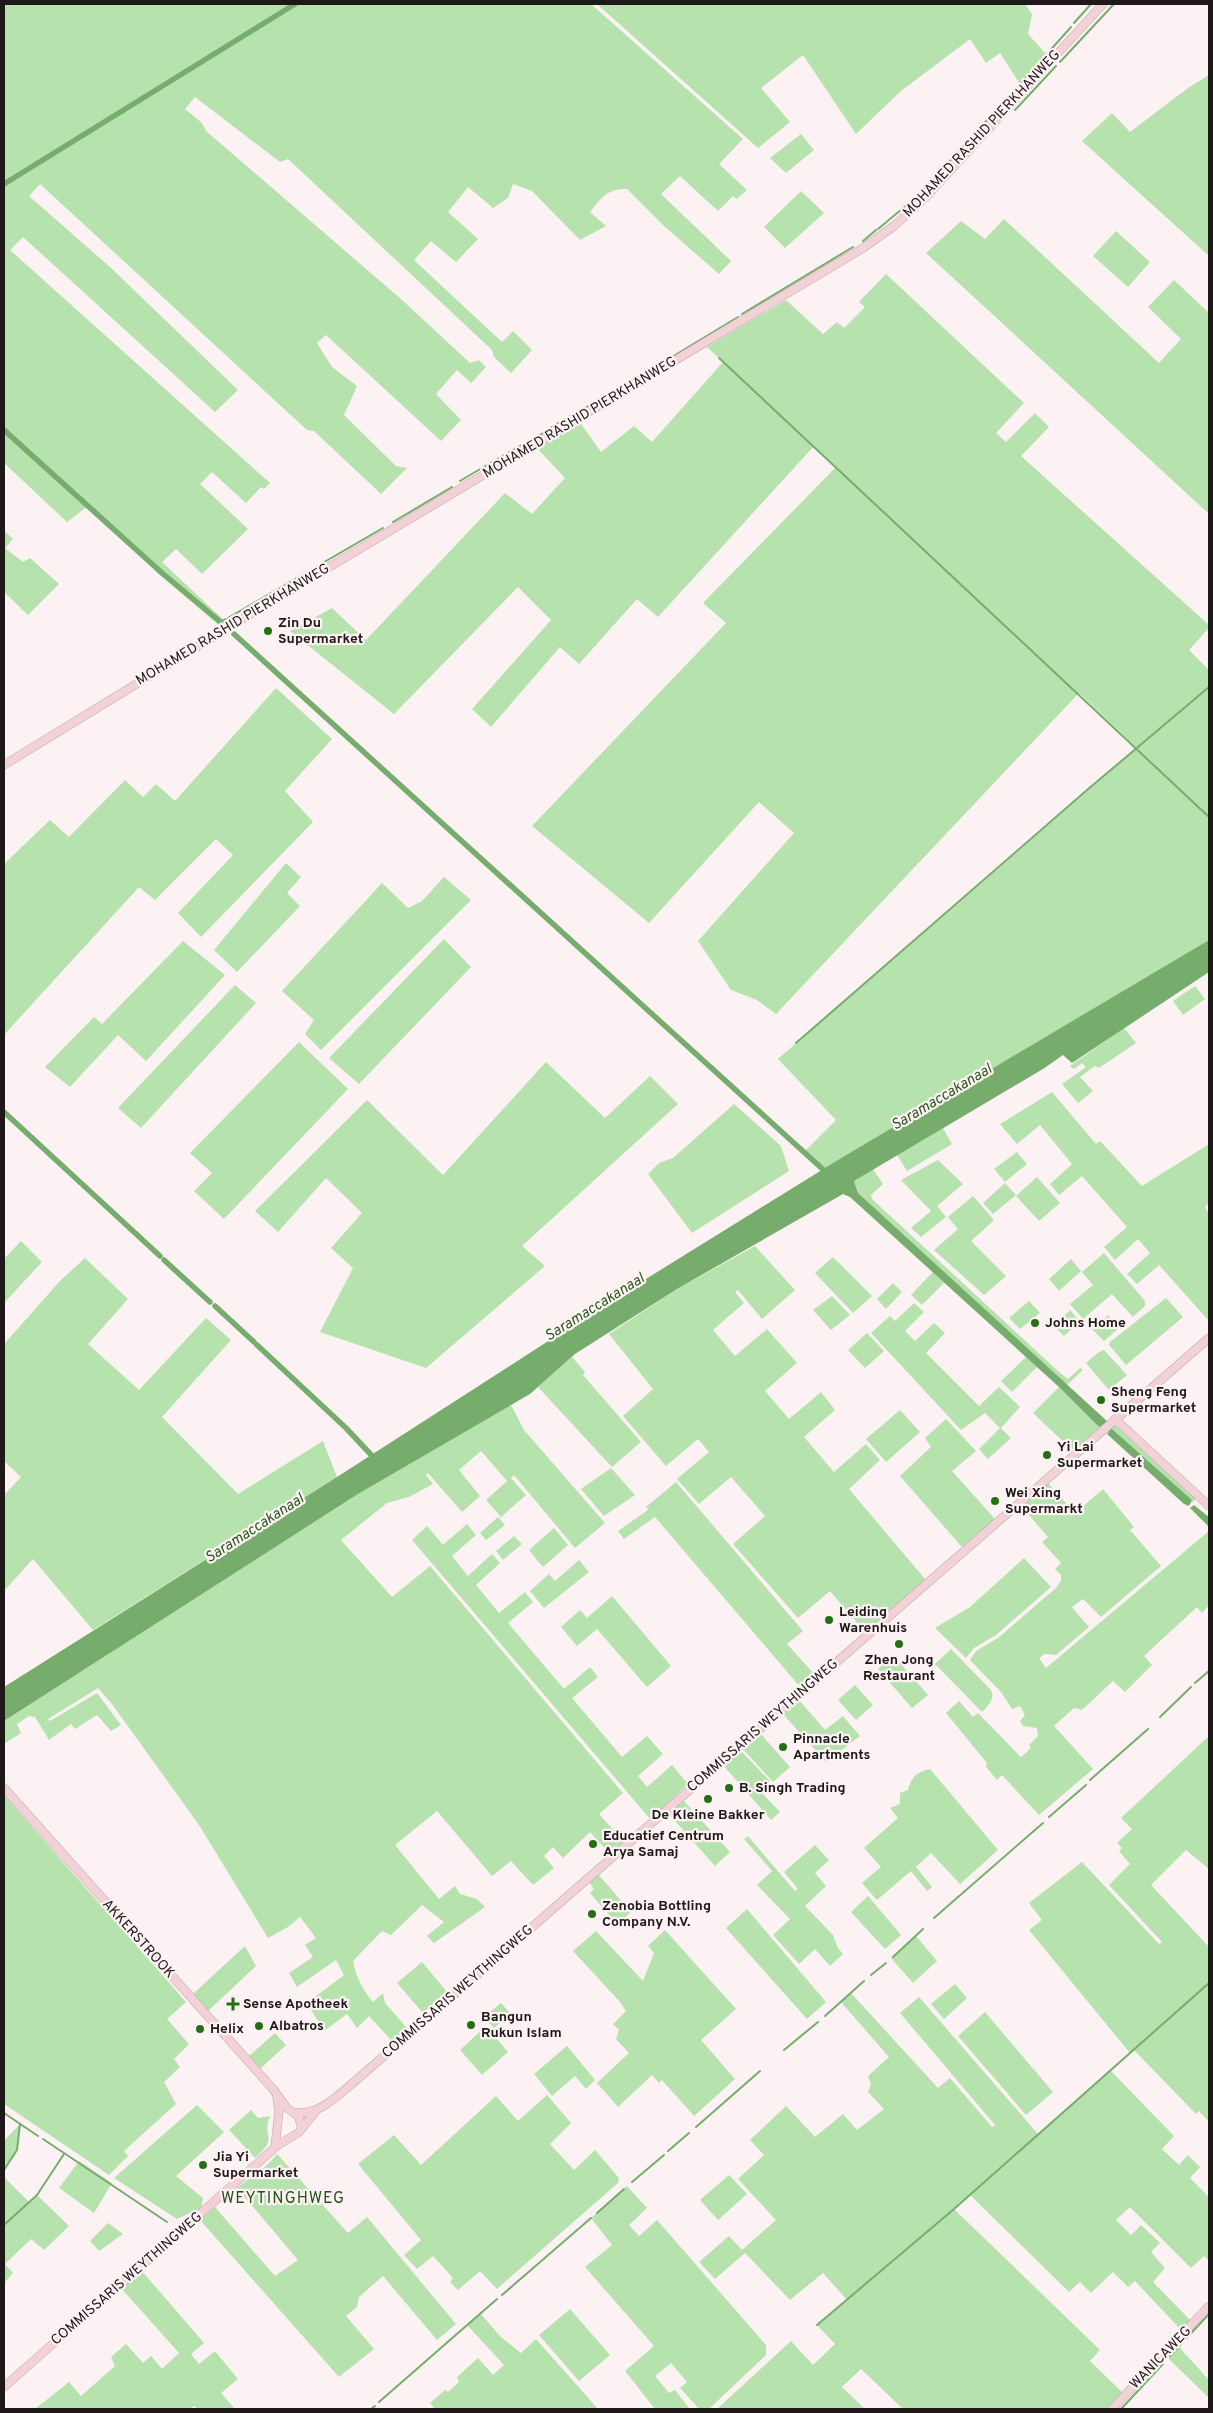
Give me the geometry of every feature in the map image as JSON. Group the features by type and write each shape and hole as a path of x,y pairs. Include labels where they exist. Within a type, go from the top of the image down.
{"street":[{"name":"MOHAMED RASHID PIERKHANWEG","path":"4,765 227,628 863,248 894,226 926,197 1103,4"},
{"name":"COMMISSARIS WEYTHINGWEG","path":"301,2126 316,2111 354,2082 1209,1338"},
{"path":"1113,1421 1209,1506"},
{"name":"AKKERSTROOK","path":"4,1788 293,2112"},
{"path":"273,2089 279,2104 277,2141 273,2152"},
{"path":"278,2118 282,2113 316,2111"},
{"path":"278,2130 283,2135 291,2136 298,2133 301,2126 299,2117 293,2112"},
{"name":"COMMISSARIS WEYTHINGWEG","path":"4,2387 291,2136"},
{"name":"WANICAWEG","path":"1112,2409 1209,2306"}],"shaded area":[{"path":"4,4 591,4 743,139 719,164 747,190 737,199 733,196 718,211 680,176 661,194 731,261 719,274 664,226 627,189 610,192 598,202 590,212 606,226 580,240 532,191 513,184 508,198 493,208 468,187 448,212 478,239 456,262 431,241 414,260 502,342 513,331 532,350 511,373 494,357 492,350 288,159 280,162 195,97 185,109 202,123 206,131 401,299 470,363 479,360 486,367 471,383 457,370 436,394 461,420 441,441 326,335 317,343 332,367 357,386 344,415 396,466 407,468 381,494 314,431 307,430 40,184 29,196 110,267 238,390 215,412 23,237 10,250 270,483 264,489 261,487 246,503 212,472 200,484 248,529 202,574 176,549 162,562 227,623 222,628 154,570 156,567 88,506 67,522 4,463"},
{"path":"597,4 1025,4 1032,14 1028,34 1046,54 1020,84 1000,53 986,63 970,39 901,91 856,134 803,55 761,88 790,122 758,148"},
{"path":"1209,75 1209,256 1082,141 1112,113 1130,132 1188,88"},
{"path":"801,134 814,150 786,173 770,158"},
{"path":"801,191 824,213 785,248 764,227"},
{"path":"1004,219 1159,363 1181,339 1148,307 1174,280 1209,313 1209,514 926,253 961,221 985,239"},
{"path":"1116,231 1150,262 1128,287 1093,256"},
{"path":"886,274 1024,403 996,433 1006,442 1035,413 1049,427 1021,456 1209,625 1209,628 1189,650 1209,670 1209,940 823,1170 804,1152 836,1120 778,1059 1137,748 1079,693 776,1014 757,1000 731,990 698,941 794,833 759,802 649,923 532,826 726,623 703,603 836,467 814,446 658,617 637,599 579,664 560,647 491,727 472,709 551,620 518,587 394,714 290,631 332,608 366,640 505,493 532,514 565,478 536,447 579,421 601,452 634,426 652,442 723,362 707,347 786,300 823,334 837,322 844,328 865,307 859,302"},
{"path":"4,530 13,539 5,548 23,562 30,558 59,584 28,615 4,592"},
{"path":"276,688 332,739 285,791 313,822 201,937 178,913 233,855 216,839 155,900 139,887 4,1035 4,864 50,820 69,837 125,780 143,797 156,784 175,801"},
{"path":"286,863 301,877 287,893 300,906 237,972 214,950"},
{"path":"444,877 471,900 321,1050 305,1034 314,1020 282,991 382,883 408,908 422,901"},
{"path":"444,939 471,967 359,1084 329,1058"},
{"path":"183,941 225,975 146,1061 118,1035 70,1087 45,1067 94,1017 102,1024"},
{"path":"235,985 256,1003 141,1128 118,1108"},
{"path":"1195,986 1205,999 1183,1015 1173,1001"},
{"path":"1124,1028 1136,1043 1099,1068 1095,1066 1080,1077 1093,1091 1078,1103 1062,1084 1086,1067 1082,1063 1074,1069 1070,1066"},
{"path":"299,1042 348,1089 224,1219 194,1191 212,1173 190,1153"},
{"path":"546,1062 605,1118 650,1076 678,1104 522,1246 545,1266 426,1368 320,1332 353,1268 331,1248 362,1213 326,1178 278,1232 255,1211 367,1100 443,1175"},
{"path":"1052,1092 1096,1144 1100,1141 1142,1186 1209,1144 1209,1203 1205,1207 1209,1214 1209,1321 1159,1265 1137,1284 1127,1274 1150,1253 1138,1239 1115,1260 1104,1247 1127,1227 1082,1176 1059,1195 1050,1184 1072,1164 1040,1125 1017,1144 1000,1124"},
{"path":"734,1104 781,1146 789,1171 692,1233 648,1174 659,1163 673,1158"},
{"path":"943,1128 952,1144 907,1171 897,1155"},
{"path":"1017,1152 1027,1164 1005,1182 994,1169"},
{"path":"938,1160 963,1184 937,1206 946,1217 921,1237 911,1228 931,1211 901,1180"},
{"path":"873,1169 883,1184 871,1195 872,1199 1059,1372 1068,1379 1080,1368 1083,1370 1067,1385 858,1193 854,1181"},
{"path":"1037,1177 1060,1203 1039,1221 1016,1196"},
{"path":"1005,1183 1016,1195 993,1214 983,1203"},
{"path":"973,1196 994,1220 971,1241 1006,1276 984,1295 934,1250 958,1229 948,1217"},
{"path":"21,1241 42,1262 4,1303 4,1259"},
{"path":"755,1246 795,1290 762,1319 738,1290 735,1292 744,1303 713,1330 735,1356 767,1329 797,1363 765,1391 789,1419 821,1392 835,1410 804,1437 834,1472 866,1444 880,1460 849,1489 926,1580 866,1633 830,1591 798,1618 733,1544 765,1516 731,1477 699,1504 677,1479 709,1452 698,1439 666,1466 623,1416 653,1389 609,1334 677,1289"},
{"path":"1104,1253 1145,1301 1145,1306 1133,1317 1112,1294 1083,1319 1070,1304 1093,1285 1082,1272"},
{"path":"833,1257 872,1296 853,1313 815,1273"},
{"path":"85,1258 128,1299 88,1344 139,1390 206,1318 231,1340 162,1417 238,1494 323,1441 337,1477 93,1630 33,1559 4,1591 4,1495 21,1477 4,1461 4,1344 60,1281"},
{"path":"1071,1259 1081,1271 1059,1291 1049,1279"},
{"path":"933,1272 944,1283 922,1305 911,1295"},
{"path":"893,1283 902,1292 886,1309 877,1299"},
{"path":"832,1296 850,1315 831,1330 813,1310"},
{"path":"1166,1298 1183,1317 1126,1365 1109,1345 1110,1342"},
{"path":"1029,1301 1040,1313 1020,1329 1009,1318"},
{"path":"914,1303 924,1312 905,1331 915,1341 934,1323 945,1333 926,1353 979,1406 999,1387 1020,1407 1001,1428 1011,1438 988,1459 979,1449 1000,1428 985,1413 961,1430 871,1333 890,1316 895,1321"},
{"path":"1070,1310 1080,1322 1064,1336 1054,1326"},
{"path":"1108,1315 1119,1328 1104,1341 1092,1329"},
{"path":"867,1333 884,1351 865,1368 848,1350"},
{"path":"1104,1350 1127,1375 1109,1390 1086,1363"},
{"path":"572,1357 585,1372 583,1375 641,1442 612,1467 538,1387"},
{"path":"1026,1357 1037,1367 1012,1392 1001,1381"},
{"path":"1059,1387 1098,1426 1102,1427 1075,1450 1070,1448 1033,1413"},
{"path":"511,1405 524,1430 605,1523 575,1548 514,1475 511,1478 526,1495 501,1517 486,1500 507,1481 481,1451 459,1470 480,1496 462,1512 428,1473 426,1475 433,1484 409,1497 387,1503 341,1540 392,1597 430,1566 623,1793 599,1814 625,1843 611,1855 590,1832 563,1858 553,1847 544,1856 554,1868 533,1885 511,1861 492,1876 437,1811 395,1845 439,1899 455,1886 460,1894 477,1899 485,1907 434,1943 427,1936 444,1922 422,1905 391,1935 382,1931 353,1961 360,1983 373,2002 383,1993 385,2003 407,2028 392,2041 369,2016 357,2028 347,2014 324,2031 307,2003 344,1975 336,1960 297,1987 289,1973 313,1957 305,1945 316,1938 300,1917 288,1927 268,1938 199,1825 112,1704 98,1688 48,1719 50,1721 97,1693 121,1725 111,1731 97,1715 75,1729 71,1724 49,1740 35,1717 29,1716 17,1724 21,1733 4,1744 4,1721 358,1494"},
{"path":"900,1410 920,1432 886,1462 866,1439"},
{"path":"946,1419 976,1451 952,1471 995,1519 964,1547 961,1546 900,1476 931,1447 925,1438"},
{"path":"1118,1426 1196,1499 1191,1503 1192,1500 1111,1428"},
{"path":"611,1468 635,1495 604,1516 581,1489"},
{"path":"676,1482 803,1631 787,1644 816,1676 801,1688 655,1517 624,1539 618,1531 648,1510 646,1507"},
{"path":"1048,1483 1075,1513 1103,1489 1134,1527 1130,1530 1161,1566 1101,1617 1083,1599 1072,1607 1089,1627 1056,1655 1045,1654 1039,1658 1046,1668 1209,1531 1209,1605 1202,1613 1197,1607 1144,1656 1152,1665 1125,1692 1113,1681 1082,1710 1074,1708 1054,1726 1093,1769 1039,1815 1002,1775 997,1780 986,1767 987,1763 946,1713 959,1701 973,1717 978,1713 1021,1757 1031,1748 1029,1745 1038,1736 1037,1728 1023,1726 1020,1721 1025,1715 1020,1706 1012,1709 1001,1692 970,1660 976,1651 998,1638 1056,1588 1061,1581 1061,1575 1055,1569 1061,1563 1042,1542 1048,1537 1021,1506"},
{"path":"498,1517 505,1525 486,1540 480,1533"},
{"path":"467,1524 476,1535 452,1556 468,1576 492,1554 500,1563 476,1585 499,1613 525,1592 533,1602 508,1623 564,1689 590,1667 598,1677 572,1698 622,1757 647,1736 663,1754 638,1776 647,1787 672,1765 688,1784 651,1820 412,1540 427,1526 443,1545"},
{"path":"554,1528 568,1545 543,1567 529,1550"},
{"path":"514,1536 522,1544 503,1560 496,1551"},
{"path":"1024,1558 1051,1587 996,1635 974,1648 966,1658 935,1628 970,1607"},
{"path":"579,1560 589,1572 544,1608 530,1591 549,1574 555,1581"},
{"path":"612,1596 671,1666 647,1687 597,1629 577,1646 561,1627 580,1610 587,1618"},
{"path":"951,1649 991,1690 992,1699 982,1712 935,1664"},
{"path":"893,1655 928,1695 912,1708 878,1669"},
{"path":"855,1685 873,1705 856,1720 838,1700"},
{"path":"798,1699 825,1730 843,1716 860,1736 826,1762 783,1714"},
{"path":"760,1733 790,1767 773,1782 742,1748"},
{"path":"1209,1736 1209,1869 1186,1850 1151,1885 1209,1947 1209,2122 1199,2111 1196,2114 1134,2050 1130,2053 1029,1930 1042,1920 1029,1903 1082,1862 1159,1944 1162,1942 1109,1885 1130,1864 1119,1851 1122,1848 1117,1843 1132,1829 1121,1818"},
{"path":"740,1750 770,1781 760,1791 780,1812 771,1820 723,1765"},
{"path":"930,1769 998,1850 960,1884 931,1853 916,1867 932,1887 927,1891 911,1871 877,1900 862,1883 881,1867 864,1848 898,1818 890,1808 900,1804 900,1793 908,1790 915,1776"},
{"path":"4,1795 186,2002 167,2019 189,2044 174,2059 180,2067 164,2082 176,2104 124,2151 128,2156 109,2175 4,2104"},
{"path":"683,1800 730,1852 715,1866 668,1813"},
{"path":"748,1836 795,1891 798,1889 784,1872 815,1845 829,1860 815,1873 826,1886 805,1906 833,1935 838,1948 843,1954 830,1966 815,1949 799,1964 773,1935 790,1919 757,1885 772,1871 744,1839"},
{"path":"598,1874 631,1912 617,1924 590,1893 594,1889 589,1882"},
{"path":"868,1896 901,1935 885,1949 851,1912"},
{"path":"747,1909 826,2002 807,2019 726,1928"},
{"path":"665,1930 736,2009 701,2040 735,2079 694,2116 662,2080 659,2083 652,2075 618,2107 597,2083 629,2053 616,2039 619,2030 613,2024 626,2011 573,1951 596,1931 643,1981 654,1953 648,1946"},
{"path":"916,1936 937,1961 913,1983 891,1958"},
{"path":"245,1946 256,1966 208,2011 193,1994"},
{"path":"422,1962 447,1992 423,2013 397,1983"},
{"path":"955,1984 967,1998 944,2019 931,2004"},
{"path":"851,1993 938,2088 950,2078 992,2127 995,2125 900,2013 919,1997 1038,2134 1111,2071 1174,2136 1162,2149 1179,2165 1188,2155 1200,2167 1190,2178 1209,2197 1209,2261 1204,2256 1191,2268 1130,2207 1116,2220 1131,2235 1141,2225 1160,2243 1151,2252 1165,2268 1153,2282 1191,2321 1182,2331 1135,2281 1128,2287 1113,2272 1091,2293 1080,2282 1069,2292 970,2195 954,2209 1100,2350 1090,2361 1123,2393 1107,2409 903,2409 861,2369 842,2387 865,2409 717,2409 791,2341 813,2365 835,2344 817,2325 847,2300 823,2273 790,2300 745,2253 715,2279 699,2262 729,2236 742,2250 776,2220 738,2179 764,2155 750,2140 786,2106 815,2137 843,2114 857,2130 884,2109 868,2092 871,2084 868,2076 889,2057 841,2002"},
{"path":"501,2003 511,2014 494,2028 484,2017"},
{"path":"985,2012 1053,2092 1026,2115 958,2036"},
{"path":"486,2026 508,2052 482,2075 460,2050"},
{"path":"275,2033 286,2045 260,2069 249,2056"},
{"path":"567,2046 595,2080 586,2089 575,2076 552,2096 534,2074"},
{"path":"547,2095 571,2123 550,2144 574,2170 595,2150 619,2178 618,2183 497,2289 480,2271 458,2290 450,2282 453,2278 433,2256 417,2269 404,2255 421,2240 358,2164 394,2135 421,2165 496,2096 518,2121"},
{"path":"197,2105 224,2132 176,2176 203,2198 201,2208 177,2219 114,2178"},
{"path":"251,2110 258,2118 270,2116 267,2128 267,2146 255,2158 229,2130"},
{"path":"20,2124 17,2150 4,2170 4,2141"},
{"path":"277,2154 348,2233 367,2217 456,2324 437,2340 383,2276 359,2297 357,2307 346,2316 374,2349 339,2377 200,2220 215,2207 275,2276 298,2260 237,2188 263,2168"},
{"path":"79,2161 112,2183 94,2213 59,2188"},
{"path":"729,2175 747,2194 718,2220 700,2200"},
{"path":"4,2177 29,2202 37,2195 69,2226 44,2250 31,2239 5,2264 13,2273 4,2283"},
{"path":"627,2186 647,2208 629,2225 639,2236 657,2220 766,2345 766,2355 710,2408 699,2409 680,2388 687,2382 671,2363 655,2376 669,2393 675,2390 690,2409 655,2409 625,2371 654,2346 585,2267 612,2245 591,2218"},
{"path":"108,2223 123,2234 99,2251 90,2241"},
{"path":"141,2270 204,2343 191,2354 199,2364 215,2351 238,2379 221,2393 235,2409 198,2409 194,2406 190,2409 35,2409 69,2382 81,2396 115,2366 111,2357 126,2344 143,2363 151,2356 162,2369 179,2353 121,2288"},
{"path":"570,2309 610,2355 579,2381 539,2335"},
{"path":"480,2313 501,2337 521,2353 536,2339 598,2409 435,2409 430,2403 445,2390 448,2392 459,2382 457,2377 478,2358 493,2375 504,2365 467,2325"},
{"path":"1179,2347 1209,2380 1209,2398 1168,2358"}],"water":[{"name":"Saramaccakanaal","path":"1209,940 1209,972 1072,1063 1063,1055 1043,1069 854,1181 858,1193 1108,1422 1102,1427 1098,1426 1059,1387 850,1197 843,1194 677,1289 575,1354 530,1394 358,1494 4,1721 4,1687 337,1477 612,1300 838,1160"},
{"path":"1111,1428 1192,1500 1189,1506 1184,1504 1107,1434"},
{"path":"1194,1505 1209,1517 1209,1527 1190,1508"}],"waterway":[{"path":"4,184 295,4"},
{"path":"1074,23 1091,4"},
{"path":"1060,62 1114,4"},
{"path":"1012,93 1071,27"},
{"path":"1015,110 1056,66"},
{"path":"878,229 920,194 1009,96"},
{"path":"863,241 876,230"},
{"path":"742,314 853,247"},
{"path":"652,369 738,317"},
{"path":"719,358 1209,817"},
{"path":"594,403 648,371"},
{"path":"585,408 590,405"},
{"path":"565,419 581,411"},
{"path":"547,430 560,422"},
{"path":"4,430 162,573 223,624"},
{"path":"509,452 543,433"},
{"path":"460,481 504,455"},
{"path":"393,522 452,487"},
{"path":"228,618 383,528"},
{"path":"220,622 226,619"},
{"path":"234,634 828,1174"},
{"path":"796,1043 1087,790 1209,687"},
{"path":"4,1112 160,1256"},
{"path":"164,1260 210,1302"},
{"path":"215,1306 254,1342"},
{"path":"257,1345 346,1428 376,1460"},
{"path":"1195,1683 1209,1671"},
{"path":"1160,1717 1191,1687"},
{"path":"1090,1780 1148,1729"},
{"path":"1049,1817 1086,1785"},
{"path":"934,1918 1043,1823"},
{"path":"893,1957 923,1929"},
{"path":"871,1975 886,1963"},
{"path":"825,2016 864,1981"},
{"path":"817,2325 954,2209 1209,1983"},
{"path":"784,2050 818,2022"},
{"path":"696,2127 760,2071"},
{"path":"4,2113 38,2136"},
{"path":"4,2170 17,2150 20,2124"},
{"path":"668,2151 689,2133"},
{"path":"43,2139 167,2222"},
{"path":"4,2225 37,2195 64,2154"},
{"path":"632,2182 664,2155"},
{"path":"597,2213 624,2189"},
{"path":"502,2295 591,2218"},
{"path":"379,2402 497,2299"},
{"path":"1170,2356 1209,2314"},
{"path":"1121,2409 1163,2364"},
{"path":"371,2409 375,2406"}],"place":[{"name":"Zin Du Supermarket","path":"268,631"},
{"name":"Johns Home","path":"1035,1323"},
{"name":"Sheng Feng Supermarket","path":"1101,1400"},
{"name":"Yi Lai Supermarket","path":"1047,1455"},
{"name":"Wei Xing Supermarkt","path":"995,1501"},
{"name":"Leiding Warenhuis","path":"829,1620"},
{"name":"Zhen Jong Restaurant","path":"899,1644"},
{"name":"Pinnacle Apartments","path":"783,1747"},
{"name":"B. Singh Trading","path":"729,1788"},
{"name":"De Kleine Bakker","path":"708,1799"},
{"name":"Educatief Centrum Arya Samaj","path":"593,1844"},
{"name":"Zenobia Bottling Company N.V.","path":"592,1914"},
{"name":"Sense Apotheek","path":"233,2004"},
{"name":"Bangun Rukun Islam","path":"471,2025"},
{"name":"Albatros","path":"259,2026"},
{"name":"Helix","path":"200,2029"},
{"name":"Jia Yi Supermarket","path":"203,2165"}],"district":[{"name":"WEYTINGHWEG","path":"283,2199"}]}
